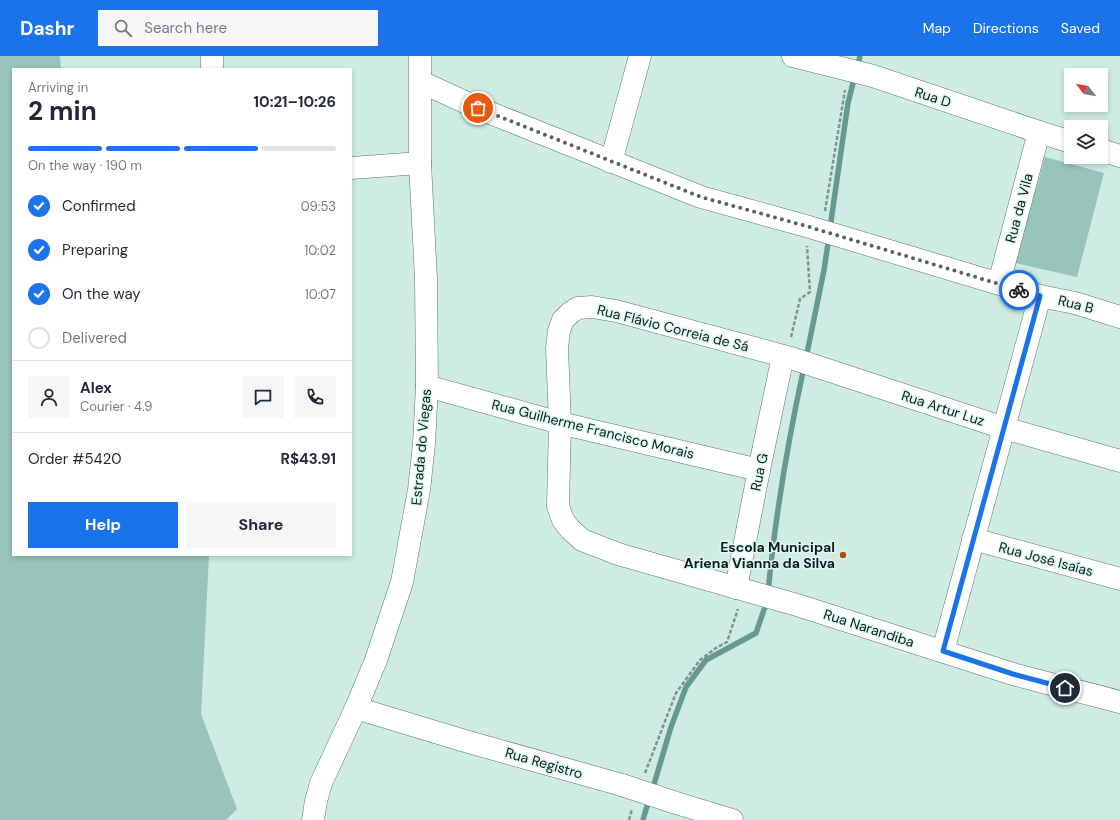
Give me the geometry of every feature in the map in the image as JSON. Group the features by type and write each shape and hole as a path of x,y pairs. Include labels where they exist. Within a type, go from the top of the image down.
{"street":[{"path":"212,56 212,68"},
{"name":"Estrada do Viegas","path":"314,820 316,801 321,783 356,708 376,660 402,582 419,490 424,444 427,386 426,279 420,164 420,56"},
{"path":"611,162 640,56"},
{"name":"Rua D","path":"793,56 858,73 1064,140"},
{"name":"Rua B","path":"421,82 485,111 701,197 1040,296 1075,303 1120,317"},
{"name":"Rua da Vila","path":"999,283 1039,132"},
{"path":"1108,152 1120,156"},
{"path":"352,168 420,164"},
{"path":"943,651 1040,296"},
{"name":"Rua Flávio Correia de Sá","path":"560,423 557,348 559,331 566,316 578,308 592,307 616,311 787,357"},
{"name":"Rua Artur Luz","path":"787,357 1004,428 1120,461"},
{"name":"Rua G","path":"746,590 759,470 787,357"},
{"name":"Rua Guilherme Francisco Morais","path":"427,386 560,423 759,470"},
{"name":"Rua Narandiba","path":"560,423 558,506 563,520 582,540 618,554 797,605 1013,674 1120,702"},
{"name":"Rua José Isaías","path":"973,539 1120,579"},
{"name":"Rua Registro","path":"356,708 465,741 622,785 721,818"}],"path":[{"path":"787,357 800,299 810,292 818,230 858,73"},
{"path":"643,780 676,693 700,660 727,642 746,590"},
{"path":"628,820 633,807"}],"green space":[{"path":"0,56 60,56 61,68 12,68 12,556 209,556 201,714 237,809 226,820 0,820"},
{"path":"1045,157 1064,162 1064,164 1071,164 1104,173 1077,277 1015,263"}],"waterway":[{"path":"857,67 860,56"},
{"path":"830,228 848,103 855,75"},
{"path":"806,358 824,270 829,237"},
{"path":"768,593 774,536 783,479 804,367"},
{"path":"652,791 671,727 686,687 706,660 756,633 767,601"},
{"path":"643,820 649,799"}],"way so far":[{"path":"478,108 701,197 806,226 1019,290"}],"place":[{"name":"Escola Municipal Ariena Vianna da Silva","path":"843,555"}],"route":[{"path":"1019,290 1040,296 943,651 1013,674 1065,688"}]}
